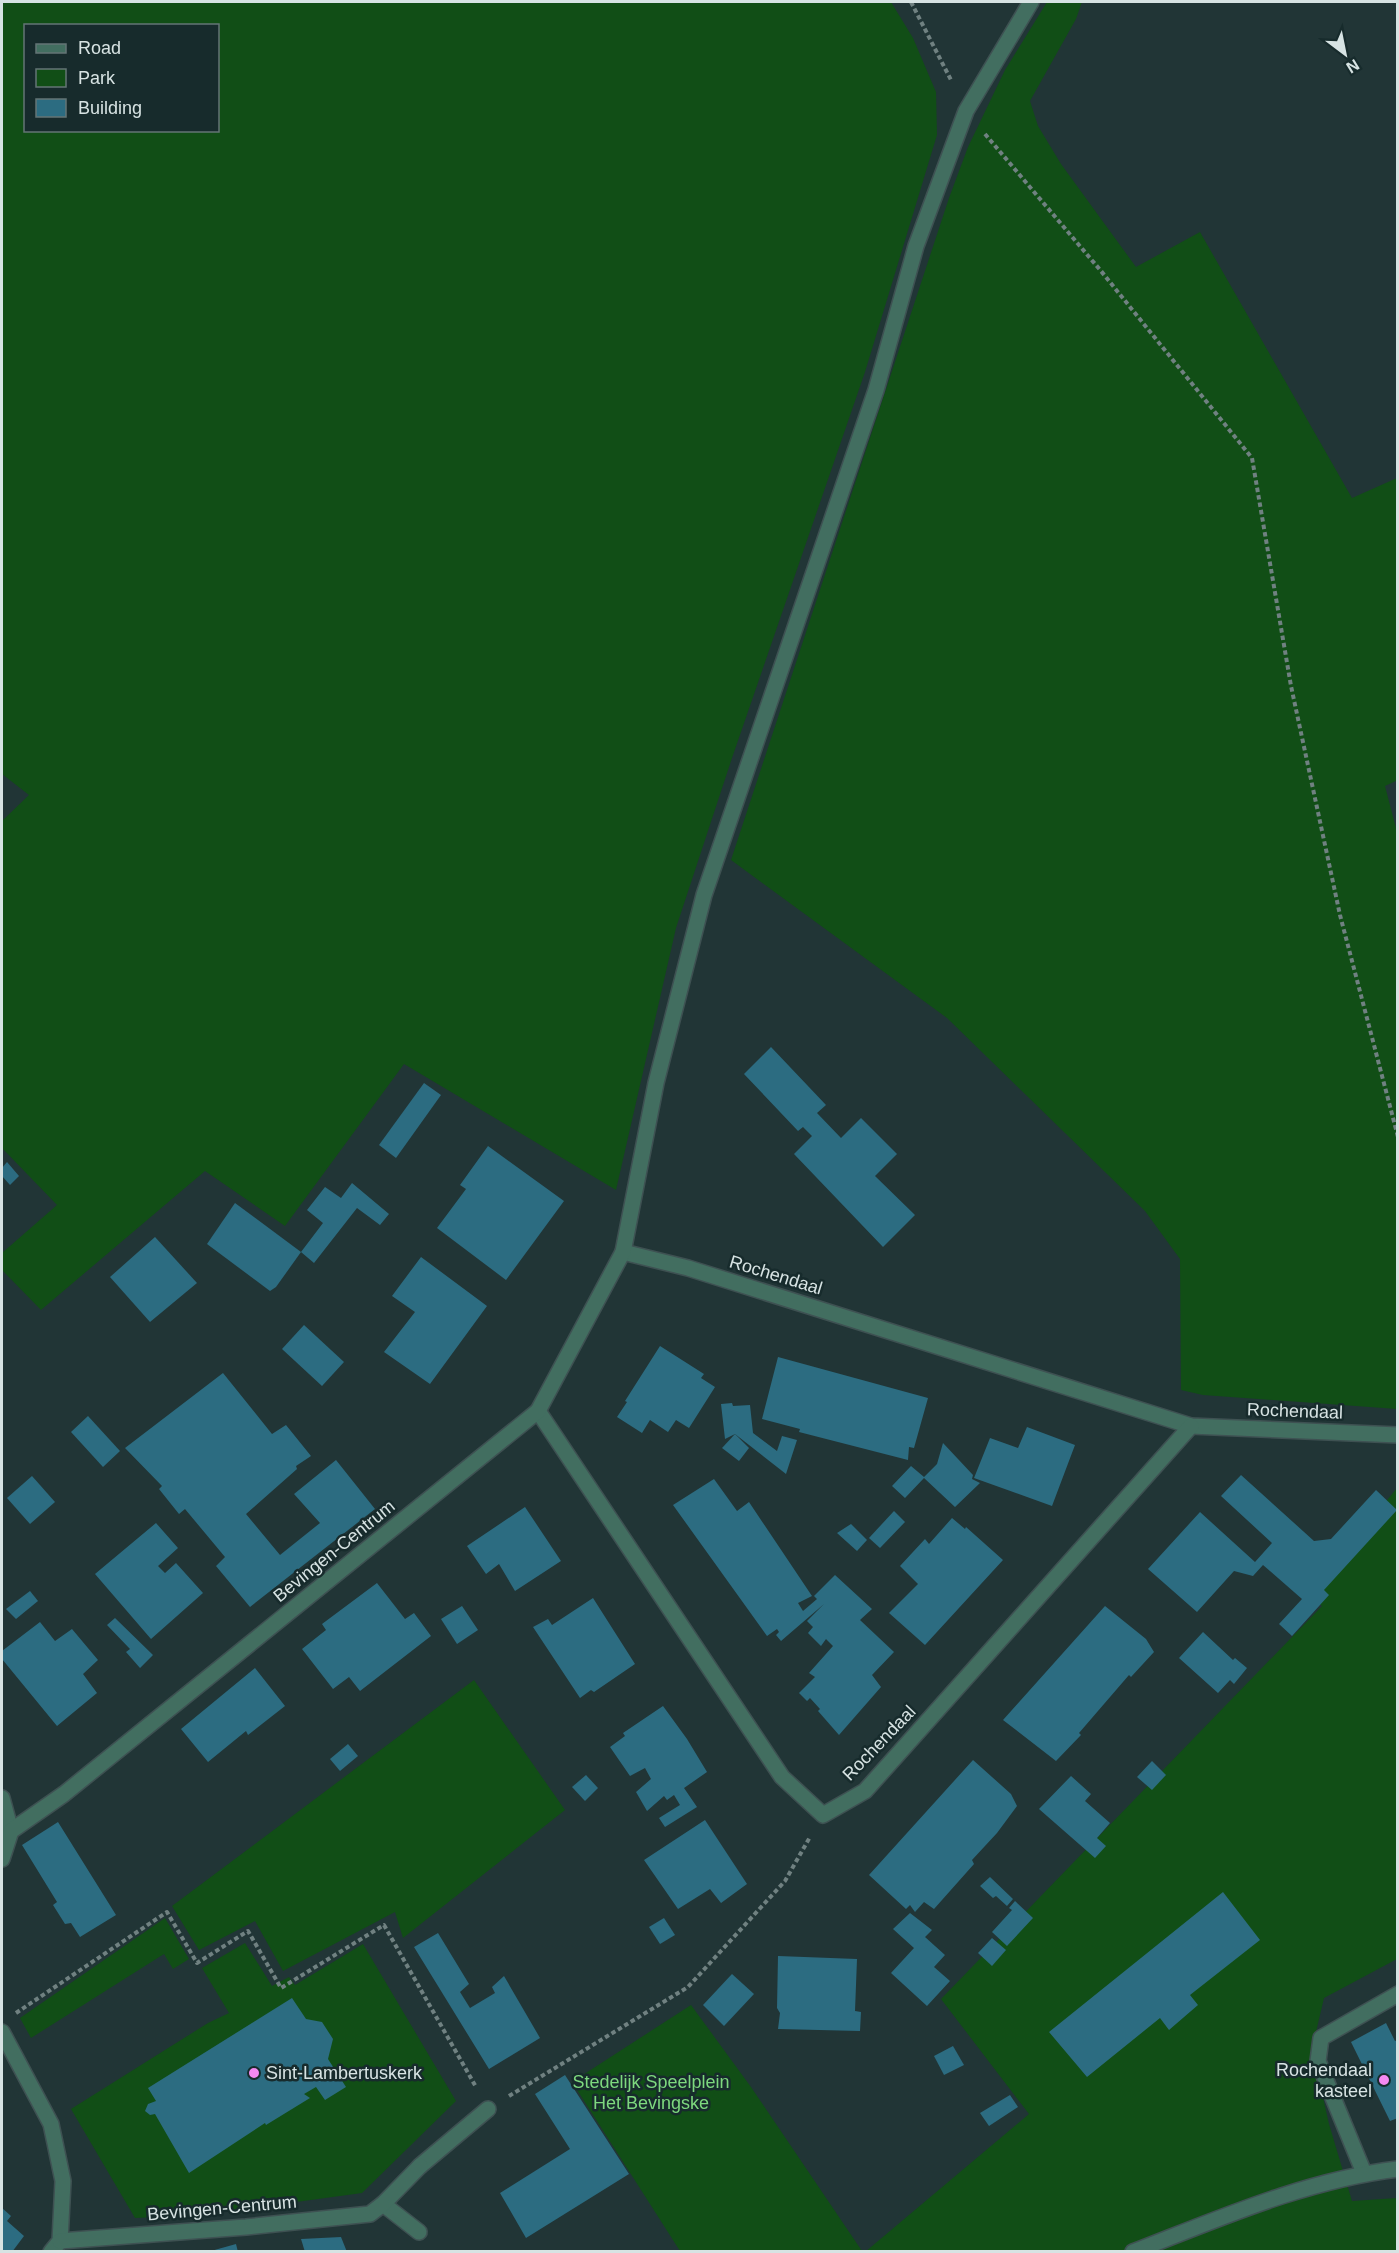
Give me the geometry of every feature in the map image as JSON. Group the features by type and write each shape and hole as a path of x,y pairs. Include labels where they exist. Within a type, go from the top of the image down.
{"street":[{"name":"Bevingen-Centrum","path":"11,1831 64,1794 538,1411 623,1252 656,1083 704,895 872,401 916,246 966,111 1031,2"},
{"name":"Rochendaal","path":"623,1252 688,1268 1191,1426 1398,1435"},
{"path":"538,1411 782,1777 823,1815"},
{"name":"Rochendaal","path":"823,1815 865,1791 1191,1426"},
{"path":"2,1798 11,1831 2,1859"},
{"path":"1364,2173 1318,2061 1322,2038 1398,1994"},
{"name":"Bevingen-Centrum","path":"2,2032 51,2124 63,2181 56,2246 370,2214 420,2166 488,2109"},
{"path":"1133,2252 1253,2205 1364,2173 1398,2169"},
{"path":"383,2204 419,2232"}],"path":[{"path":"911,2 966,111 1101,271 1252,458 1291,686 1335,892 1398,1137"},
{"path":"10,2018 167,1911 197,1963 248,1931 281,1988 384,1925 488,2109 688,1987 784,1881 823,1815"}],"green space":[{"path":"2,2 891,2 913,38 936,92 937,135 865,372 676,928 616,1190 404,1064 285,1226 205,1171 41,1310 2,1270 2,1253 57,1205 2,1148 2,821 29,795 2,774"},
{"path":"1047,2 1082,2 1076,19 1030,101 1038,126 1061,164 1136,267 1200,232 1352,498 1397,478 1398,780 1385,786 1398,836 1397,1409 1203,1395 1181,1390 1180,1259 1145,1211 947,1018 731,860 949,198 968,147 1005,70"},
{"path":"1397,1488 1397,1959 1324,1998 1312,2049 1329,2124 1352,2201 1397,2198 1397,2251 865,2252 1029,2114 941,1999 1322,1606 1308,1596"},
{"path":"474,1680 565,1810 403,1938 395,1912 283,1971 255,1921 199,1950 172,1906"},
{"path":"165,1918 189,1959 173,1969 164,1954 31,2038 20,2018"},
{"path":"245,1943 272,1986 289,1977 295,1985 363,1944 456,2101 362,2193 202,2215 135,2218 71,2109 208,2023 229,2013 202,1968"},
{"name":"Stedelijk Speelplein Het Bevingske","path":"691,2005 751,2087 862,2251 680,2251 572,2082"}],"building":[{"path":"771,1047 826,1105 817,1113 841,1138 861,1118 897,1154 875,1176 915,1215 883,1247 794,1154 812,1136 803,1127 798,1131 744,1074"},
{"path":"424,1083 441,1095 396,1158 379,1145"},
{"path":"488,1146 564,1201 506,1280 437,1228 466,1189 460,1185"},
{"path":"7,1162 19,1176 10,1185 2,1176 2,1168"},
{"path":"352,1183 389,1214 380,1225 357,1208 314,1263 301,1252 323,1223 307,1210 325,1187 341,1198"},
{"path":"235,1203 301,1252 276,1287 270,1291 207,1244"},
{"path":"155,1237 197,1283 150,1322 110,1277"},
{"path":"421,1257 487,1306 430,1384 384,1352 415,1312 392,1296"},
{"path":"304,1325 344,1362 322,1386 282,1349"},
{"path":"660,1346 704,1374 701,1378 715,1387 689,1428 676,1420 668,1432 650,1420 642,1433 617,1417"},
{"path":"778,1357 928,1398 914,1448 909,1447 908,1460 799,1432 800,1429 762,1419"},
{"path":"223,1373 272,1434 286,1425 311,1456 296,1466 297,1469 246,1514 280,1555 320,1523 294,1494 336,1460 375,1509 250,1607 216,1566 225,1557 185,1509 179,1514 159,1489 162,1486 125,1448"},
{"path":"732,1403 733,1406 750,1405 753,1433 777,1451 782,1436 797,1440 786,1474 735,1434 725,1439 721,1404"},
{"path":"88,1416 120,1451 103,1467 71,1432"},
{"path":"1027,1427 1075,1445 1052,1506 974,1478 990,1438 1018,1448"},
{"path":"735,1434 749,1448 739,1461 722,1448"},
{"path":"943,1443 973,1475 972,1479 980,1483 955,1507 924,1478 905,1498 892,1486 911,1466 924,1477 937,1464"},
{"path":"1241,1475 1314,1541 1331,1539 1376,1490 1397,1510 1324,1590 1329,1595 1292,1636 1279,1624 1302,1599 1263,1565 1253,1576 1234,1571 1197,1612 1148,1569 1200,1512 1255,1562 1272,1543 1221,1496"},
{"path":"32,1476 55,1502 30,1524 7,1498"},
{"path":"714,1479 737,1511 749,1502 812,1596 798,1603 803,1611 817,1599 814,1596 835,1575 872,1609 860,1620 894,1652 872,1675 881,1687 839,1735 810,1698 807,1701 799,1693 815,1677 809,1673 833,1646 826,1639 821,1646 808,1633 813,1627 807,1621 824,1604 781,1641 776,1635 779,1632 777,1629 767,1636 673,1505"},
{"path":"525,1507 561,1561 515,1591 499,1564 486,1574 467,1546"},
{"path":"894,1511 905,1522 880,1548 869,1538"},
{"path":"952,1518 965,1529 966,1527 1003,1560 925,1645 889,1613 918,1584 900,1566 925,1539 929,1544"},
{"path":"156,1523 178,1548 158,1566 165,1573 176,1563 203,1593 151,1639 95,1574"},
{"path":"851,1524 867,1540 857,1551 837,1533"},
{"path":"377,1583 405,1619 414,1613 431,1636 360,1691 349,1677 333,1689 302,1649 326,1630 322,1624"},
{"path":"30,1591 38,1601 16,1619 6,1609"},
{"path":"593,1598 635,1664 594,1692 591,1690 580,1698 533,1627 548,1619 552,1625"},
{"path":"462,1606 478,1630 457,1644 441,1619"},
{"path":"1105,1606 1146,1639 1154,1652 1131,1677 1129,1675 1079,1733 1081,1735 1056,1761 1003,1720"},
{"path":"115,1618 153,1655 140,1668 126,1652 130,1649 107,1625"},
{"path":"40,1622 55,1641 72,1629 98,1660 83,1674 97,1693 57,1726 2,1659 2,1651"},
{"path":"1203,1632 1233,1660 1235,1658 1247,1668 1234,1684 1230,1680 1218,1693 1179,1658"},
{"path":"255,1668 285,1706 248,1735 246,1731 208,1762 181,1729"},
{"path":"663,1706 707,1772 684,1788 697,1807 665,1827 659,1818 680,1805 674,1795 667,1800 664,1796 647,1811 636,1792 651,1779 645,1768 630,1776 610,1747 625,1736 623,1733"},
{"path":"348,1744 358,1756 340,1771 330,1759"},
{"path":"973,1760 1011,1794 1017,1806 997,1833 972,1860 974,1864 934,1909 924,1902 915,1912 910,1905 906,1909 869,1875"},
{"path":"1152,1761 1166,1775 1152,1790 1137,1777"},
{"path":"586,1775 598,1788 585,1801 572,1787"},
{"path":"1071,1776 1091,1794 1085,1801 1110,1823 1097,1838 1106,1846 1095,1858 1039,1809"},
{"path":"705,1820 747,1884 721,1903 710,1889 678,1909 644,1860"},
{"path":"58,1822 116,1915 80,1937 71,1923 65,1924 53,1905 57,1902 22,1845"},
{"path":"990,1877 1013,1899 1007,1906 996,1896 993,1898 980,1886"},
{"path":"1223,1892 1260,1940 1190,1995 1198,2005 1169,2030 1160,2018 1087,2077 1049,2032"},
{"path":"1015,1901 1033,1918 1007,1946 992,1932 1012,1910 1009,1908"},
{"path":"910,1913 932,1930 925,1937 945,1955 934,1967 950,1981 927,2006 891,1973 914,1948 893,1929"},
{"path":"664,1918 675,1935 660,1944 649,1927"},
{"path":"438,1933 469,1984 460,1992 470,2008 495,1993 492,1987 504,1976 540,2038 489,2069 414,1947"},
{"path":"992,1938 1006,1950 992,1966 978,1953"},
{"path":"778,1956 857,1959 855,2011 861,2012 860,2031 778,2029 780,2013 777,2008"},
{"path":"732,1974 754,1994 724,2026 703,2005"},
{"name":"Sint-Lambertuskerk","path":"292,1998 306,2019 322,2022 333,2039 328,2059 346,2087 325,2100 316,2087 304,2094 310,2098 266,2125 265,2123 189,2173 155,2114 150,2115 145,2111 148,2104 156,2101 148,2088"},
{"name":"Rochendaal kasteel","path":"1386,2023 1395,2041 1398,2040 1398,2118 1390,2121 1351,2042"},
{"path":"953,2046 964,2065 944,2075 934,2056"},
{"path":"565,2075 629,2174 526,2238 500,2193 570,2149 535,2094"},
{"path":"1010,2095 1018,2107 989,2126 980,2113"},
{"path":"2,2208 11,2216 7,2221 24,2236 12,2252 2,2252"},
{"path":"341,2237 347,2252 305,2252 301,2239"},
{"path":"236,2244 238,2252 211,2252 211,2251"}],"place":[{"name":"Sint-Lambertuskerk","path":"254,2073"},
{"name":"Rochendaal kasteel","path":"1384,2080"}]}
